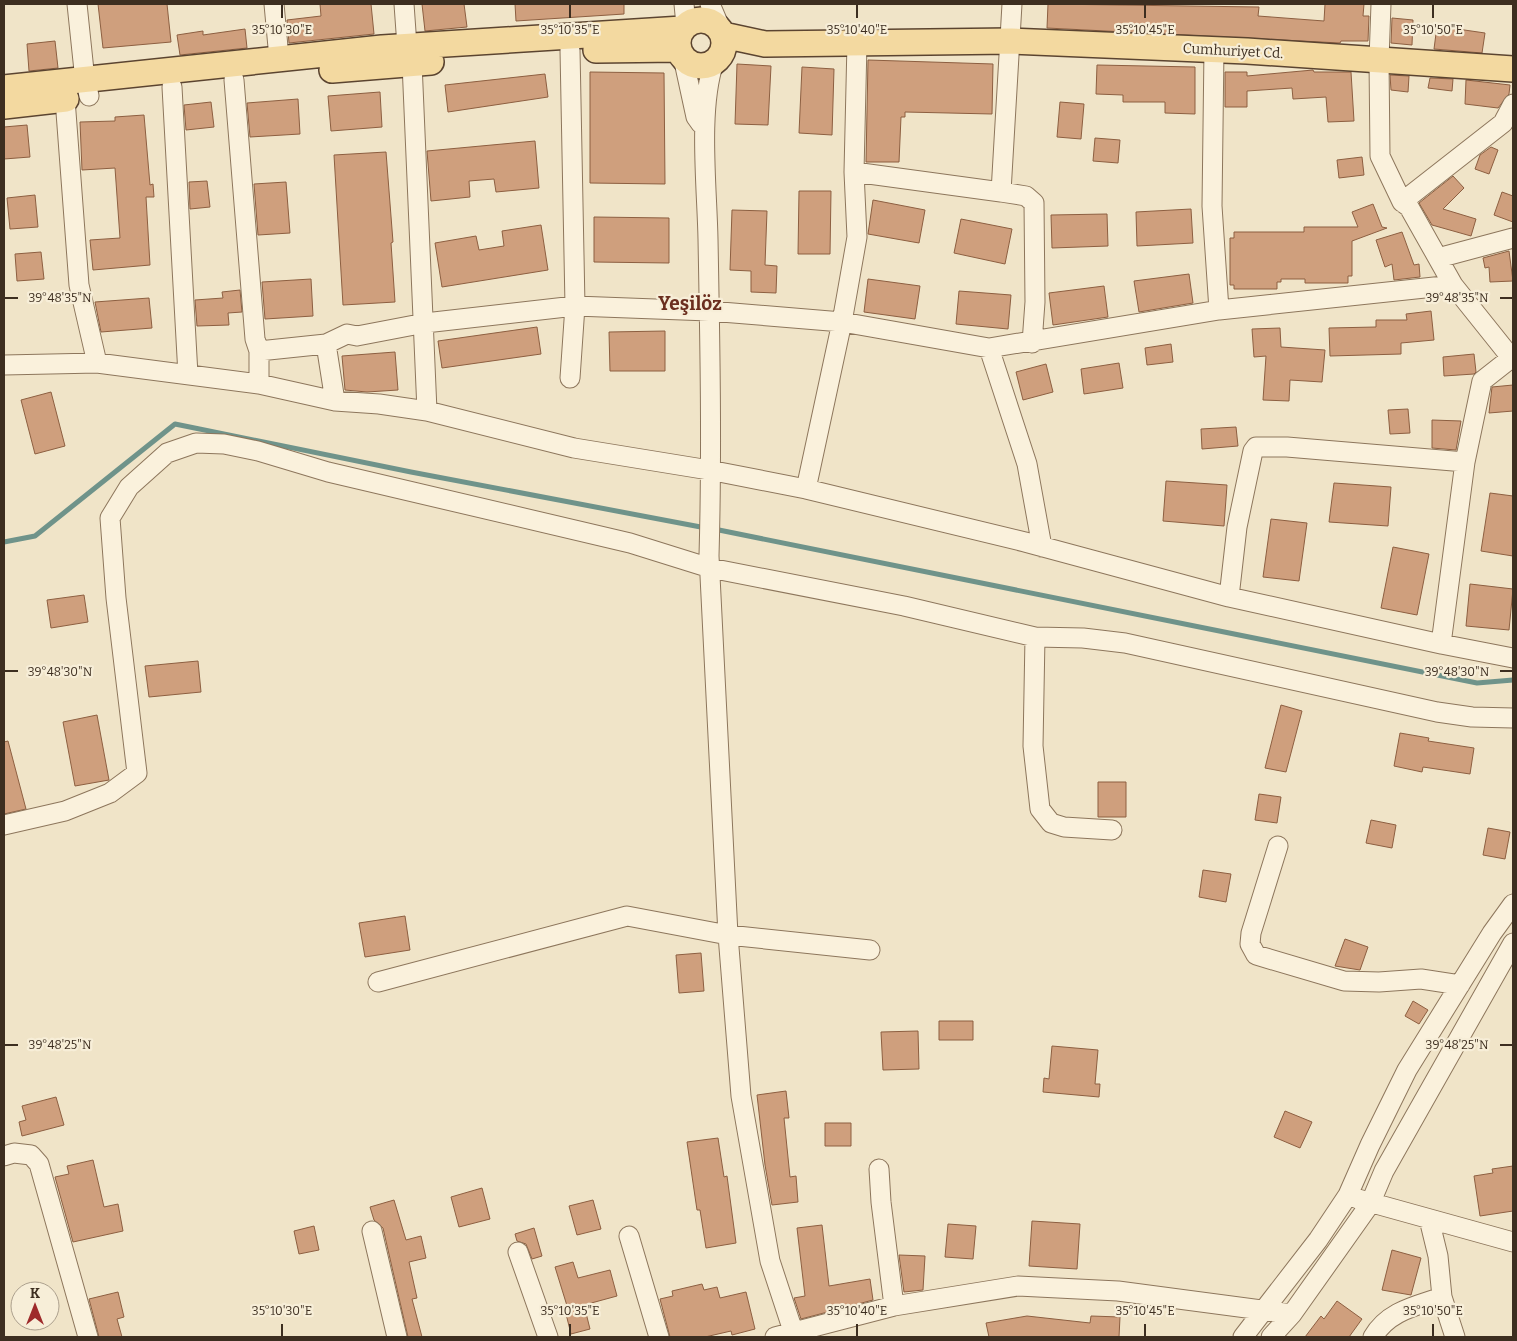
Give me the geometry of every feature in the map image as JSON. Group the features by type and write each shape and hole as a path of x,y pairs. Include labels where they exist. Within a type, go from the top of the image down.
{"main road":[{"path":"4,106 65,99 88,88 279,58 570,50 683,33 699,20 706,20 718,26 719,47 700,66 690,64 683,33"},
{"path":"4,88 172,87 409,55 683,33"},
{"name":"Cumhuriyet Cd.","path":"719,47 765,53 802,43 857,44 1011,41 1214,49 1513,69"}],"street":[{"path":"76,4 84,71 88,88"},
{"path":"274,4 279,58"},
{"path":"404,4 409,55 425,323 427,411"},
{"path":"710,4 719,47 706,101 710,311 709,470 711,496 709,562 728,935 741,1096 770,1261 794,1335"},
{"path":"1001,192 1012,4"},
{"path":"1381,4 1379,60 1380,156 1402,202 1409,207 1454,285 1512,359 1482,381 1465,462 1441,644"},
{"path":"683,33 696,117 706,131"},
{"path":"806,489 842,322 857,237 854,172 857,44"},
{"path":"1214,49 1212,206 1220,310"},
{"path":"570,50 575,306 570,378"},
{"path":"234,80 255,339 260,351 260,384"},
{"path":"172,87 188,375"},
{"path":"65,99 79,284 97,363"},
{"path":"1402,202 1504,123 1513,104"},
{"path":"854,172 1026,196 1034,203 1035,302 1032,343"},
{"path":"1438,258 1513,238"},
{"path":"260,351 326,344 347,334 357,336 425,323 575,306 710,311 842,322 988,348 1032,343 1220,310 1454,285"},
{"path":"326,344 335,401"},
{"path":"988,348 1028,464 1042,547"},
{"path":"4,365 97,363 260,384 335,401 379,404 427,411 574,448 709,470 806,489 1042,547 1229,597 1513,658"},
{"path":"4,825 65,811 110,793 136,773 116,598 110,518 129,487 167,453 196,443 224,444 258,451 328,472 1035,637 1083,638 1125,643 1437,712 1472,717 1513,718"},
{"path":"1229,597 1237,527 1253,451 1256,447 1356,452 1465,462"},
{"path":"1035,637 1033,746 1040,809 1051,823 1064,827 1112,830"},
{"path":"1278,846 1251,933 1250,944 1256,955 1344,981 1380,982 1421,979 1460,985"},
{"path":"1243,1337 1318,1240 1348,1195 1407,1070 1513,904"},
{"path":"378,982 627,916 728,935 870,950"},
{"path":"1271,1337 1292,1314 1370,1204 1384,1171 1513,943"},
{"path":"4,1156 14,1153 31,1155 39,1164 88,1337"},
{"path":"880,1169 881,1202 894,1306"},
{"path":"1348,1195 1370,1204 1513,1242"},
{"path":"1429,1219 1438,1256 1442,1297 1455,1337"},
{"path":"372,1231 397,1337"},
{"path":"629,1236 659,1337"},
{"path":"518,1252 548,1337"},
{"path":"775,1337 794,1335 894,1306 1018,1286 1118,1291 1292,1314"},
{"path":"1373,1337 1392,1315 1442,1297"}],"building":[{"path":"98,4 167,4 171,42 103,48"},
{"path":"320,4 371,4 374,34 289,43 287,20 321,16"},
{"path":"422,4 464,4 467,27 425,31"},
{"path":"515,4 624,4 624,14 516,21"},
{"path":"1048,4 1259,7 1258,16 1324,21 1325,4 1364,4 1363,16 1369,16 1368,41 1341,41 1340,43 1047,28"},
{"path":"1392,18 1413,20 1412,45 1391,43"},
{"path":"1437,26 1485,33 1482,53 1434,49"},
{"path":"245,29 247,48 180,55 177,35 203,31 203,35"},
{"path":"55,41 58,68 29,71 27,44"},
{"path":"868,60 993,64 992,114 905,112 905,117 901,117 899,162 866,162"},
{"path":"737,64 771,66 768,125 735,124"},
{"path":"1097,65 1195,67 1195,114 1165,113 1165,102 1123,102 1123,95 1096,94"},
{"path":"802,67 834,69 832,135 799,133"},
{"path":"1313,70 1314,72 1351,72 1354,121 1328,122 1326,97 1293,99 1292,88 1247,91 1247,107 1225,107 1225,72 1247,72 1247,76"},
{"path":"590,72 664,73 665,184 590,183"},
{"path":"545,74 548,97 448,112 445,85"},
{"path":"1390,75 1409,76 1408,92 1391,90"},
{"path":"1430,78 1453,79 1452,91 1428,88"},
{"path":"1466,80 1510,85 1509,94 1498,108 1465,104"},
{"path":"380,92 382,127 331,131 328,96"},
{"path":"298,99 300,134 250,137 247,103"},
{"path":"211,102 214,127 186,130 184,105"},
{"path":"1060,102 1084,104 1081,139 1057,137"},
{"path":"144,115 150,185 153,184 154,197 146,197 150,265 93,270 90,240 120,238 115,168 82,170 80,122 115,121 115,117"},
{"path":"27,125 30,157 4,159 4,127"},
{"path":"1095,138 1120,140 1118,163 1093,161"},
{"path":"535,141 539,188 496,192 494,179 469,181 470,197 431,201 427,151"},
{"path":"1491,147 1498,150 1489,174 1475,169 1480,155"},
{"path":"386,152 393,242 391,243 395,302 343,305 334,155"},
{"path":"1362,157 1364,175 1339,178 1337,160"},
{"path":"1453,176 1464,188 1443,209 1476,219 1471,236 1432,225 1419,203"},
{"path":"207,181 210,207 190,209 189,182"},
{"path":"286,182 290,233 258,235 254,184"},
{"path":"799,191 831,191 830,254 798,254"},
{"path":"1502,192 1513,196 1513,222 1494,215"},
{"path":"35,195 38,227 10,229 7,198"},
{"path":"873,200 925,210 919,243 868,234"},
{"path":"1373,204 1382,227 1387,228 1352,241 1352,276 1348,276 1348,283 1305,283 1305,279 1281,279 1281,282 1277,282 1277,289 1234,289 1234,285 1230,285 1230,238 1234,238 1234,232 1304,232 1304,227 1358,227 1352,212"},
{"path":"1191,209 1193,243 1137,246 1136,212"},
{"path":"732,210 767,211 765,265 777,266 776,293 751,292 751,271 730,270"},
{"path":"1107,214 1108,246 1052,248 1051,215"},
{"path":"594,217 669,218 669,263 594,262"},
{"path":"961,219 1012,229 1005,264 954,253"},
{"path":"541,225 548,270 442,287 435,243 476,236 479,250 504,246 502,231"},
{"path":"1402,232 1414,265 1419,264 1420,277 1394,280 1392,264 1385,267 1376,240"},
{"path":"1509,251 1513,281 1490,282 1489,267 1485,268 1483,258"},
{"path":"41,252 44,279 17,281 15,254"},
{"path":"1189,274 1193,303 1139,312 1134,281"},
{"path":"311,279 313,316 265,319 262,282"},
{"path":"868,279 920,286 915,319 864,312"},
{"path":"1104,286 1108,317 1053,325 1049,293"},
{"path":"240,290 242,312 228,313 229,325 197,326 195,300 223,298 222,292"},
{"path":"959,291 1011,295 1008,329 956,324"},
{"path":"149,298 152,328 101,332 95,302"},
{"path":"1431,311 1434,340 1401,343 1401,354 1330,356 1329,328 1376,327 1376,320 1407,320 1406,314"},
{"path":"537,327 541,354 442,368 438,341"},
{"path":"1280,328 1281,347 1325,350 1322,382 1290,380 1289,401 1263,400 1266,356 1254,357 1252,329"},
{"path":"665,331 665,371 610,371 609,332"},
{"path":"1171,344 1173,362 1147,365 1145,348"},
{"path":"395,352 398,390 367,392 345,390 342,356"},
{"path":"1474,354 1476,372 1474,374 1444,376 1443,357"},
{"path":"1119,363 1123,388 1084,394 1081,369"},
{"path":"1046,364 1053,392 1023,400 1016,372"},
{"path":"1513,385 1513,411 1489,413 1492,387"},
{"path":"51,392 65,446 35,454 21,400"},
{"path":"1408,409 1410,433 1390,434 1388,410"},
{"path":"1432,420 1461,421 1456,450 1432,448"},
{"path":"1236,427 1238,446 1202,449 1201,429"},
{"path":"1166,481 1227,485 1224,526 1163,521"},
{"path":"1334,483 1391,487 1388,526 1329,522"},
{"path":"1490,493 1513,496 1513,556 1481,551"},
{"path":"1271,519 1307,523 1299,581 1263,577"},
{"path":"1393,547 1429,554 1417,615 1381,608"},
{"path":"1470,584 1513,589 1509,630 1466,626"},
{"path":"84,595 88,622 51,628 47,600"},
{"path":"198,661 201,692 149,697 145,666"},
{"path":"1281,705 1302,711 1286,772 1265,768"},
{"path":"97,715 109,780 75,786 63,722"},
{"path":"1400,733 1429,738 1428,741 1474,748 1470,774 1423,767 1422,772 1394,766"},
{"path":"8,741 26,809 4,814 4,742"},
{"path":"1098,782 1126,782 1126,817 1098,817"},
{"path":"1259,794 1281,797 1277,823 1255,820"},
{"path":"1371,820 1396,825 1392,848 1366,843"},
{"path":"1488,828 1510,832 1505,859 1483,855"},
{"path":"1203,870 1231,874 1226,902 1199,897"},
{"path":"405,916 410,950 365,957 359,923"},
{"path":"1345,939 1368,947 1360,970 1335,966"},
{"path":"701,953 704,991 679,993 676,955"},
{"path":"1413,1001 1428,1010 1419,1024 1405,1016"},
{"path":"939,1021 973,1021 973,1040 939,1040"},
{"path":"918,1031 919,1069 883,1070 881,1032"},
{"path":"1052,1046 1098,1050 1095,1084 1100,1084 1099,1097 1043,1092 1044,1078 1049,1079"},
{"path":"786,1091 789,1118 784,1118 790,1177 796,1176 798,1202 772,1205 765,1165 757,1095"},
{"path":"56,1097 64,1125 22,1136 19,1122 26,1120 22,1106"},
{"path":"1285,1111 1312,1122 1300,1148 1274,1137"},
{"path":"825,1123 851,1123 851,1146 825,1146"},
{"path":"718,1138 724,1177 727,1176 736,1243 706,1248 700,1210 697,1210 687,1142"},
{"path":"93,1160 104,1207 118,1204 123,1231 73,1242 55,1177 69,1174 67,1166"},
{"path":"1513,1166 1513,1211 1480,1216 1474,1176 1493,1173 1492,1169"},
{"path":"482,1188 490,1219 459,1227 451,1197"},
{"path":"394,1200 406,1240 421,1236 426,1258 409,1262 417,1298 412,1299 422,1337 408,1337 383,1228 374,1220 370,1207"},
{"path":"593,1200 601,1229 577,1235 569,1206"},
{"path":"1032,1221 1080,1224 1077,1269 1029,1266"},
{"path":"948,1224 976,1226 973,1259 945,1257"},
{"path":"822,1225 829,1286 870,1279 873,1300 801,1319 794,1298 805,1296 797,1228"},
{"path":"314,1226 319,1250 299,1254 294,1231"},
{"path":"534,1228 542,1256 532,1259 526,1244 517,1241 515,1234"},
{"path":"1392,1250 1421,1258 1411,1295 1382,1290"},
{"path":"899,1255 925,1256 923,1290 904,1292"},
{"path":"573,1262 578,1278 610,1270 617,1296 584,1305 590,1329 571,1334 565,1310 568,1309 555,1267"},
{"path":"702,1284 704,1290 717,1287 720,1298 746,1292 755,1329 732,1335 731,1331 705,1337 670,1337 660,1299 673,1296 672,1291"},
{"path":"118,1292 124,1317 117,1319 122,1337 99,1337 89,1299"},
{"path":"1337,1301 1362,1319 1349,1337 1305,1337 1321,1316 1324,1319"},
{"path":"1027,1316 1090,1323 1091,1316 1120,1317 1119,1337 989,1337 986,1323"}],"waterway":[{"path":"4,542 35,536 175,424 411,472 706,528"},
{"path":"714,529 1477,683 1513,680"}],"district":[{"name":"Yeşilöz","path":"690,303"}]}
